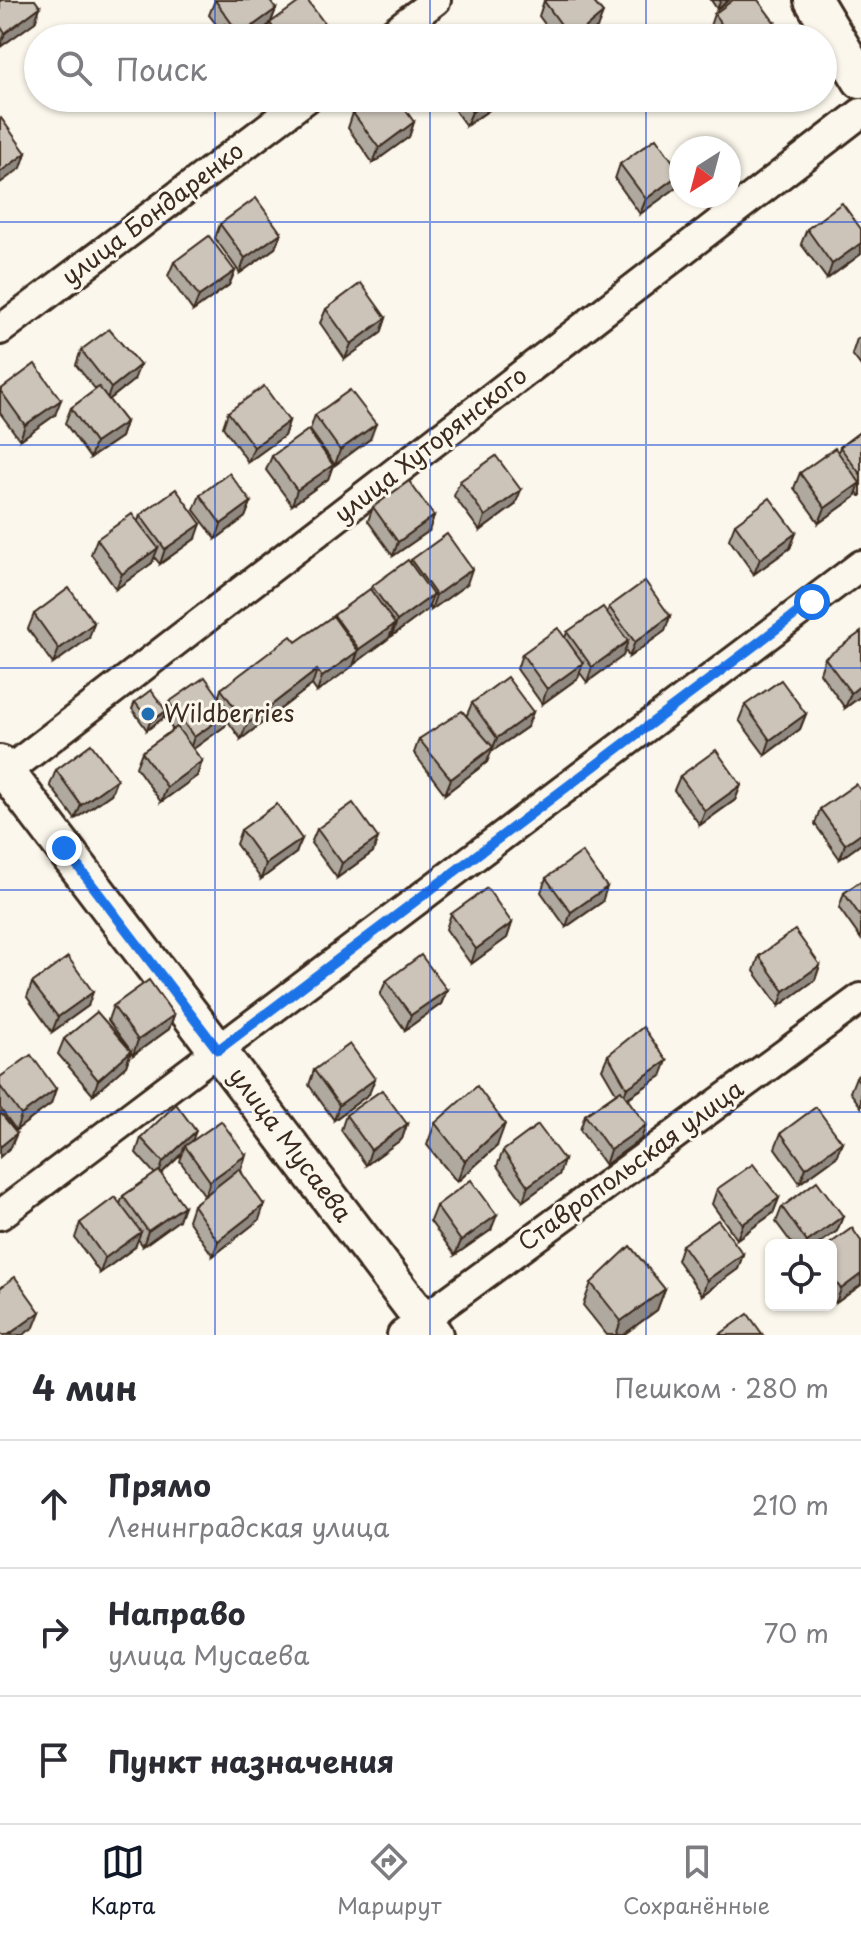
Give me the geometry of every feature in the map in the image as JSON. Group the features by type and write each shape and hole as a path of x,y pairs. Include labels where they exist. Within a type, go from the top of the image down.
{"street":[{"path":"404,24 436,0"},
{"path":"813,0 827,24"},
{"path":"837,40 861,80"},
{"name":"улица Бондаренко","path":"0,330 288,112"},
{"name":"улица Хуторянского","path":"2,771 861,113"},
{"path":"0,1215 861,565"},
{"name":"улица Мусаева","path":"2,771 218,1050 419,1330"},
{"name":"Ставропольская улица","path":"419,1330 861,998"}],"building":[{"path":"0,0 35,0 40,7 5,33 0,26"},
{"path":"215,0 269,0 276,9 255,24 232,24"},
{"path":"302,0 307,0 325,24 271,24"},
{"path":"592,0 603,13 590,24 561,24 544,1"},
{"path":"733,0 758,0 775,23 722,24 714,14"},
{"path":"407,112 414,122 379,148 353,113"},
{"path":"0,119 26,153 0,172"},
{"path":"656,138 669,156 669,182 646,199 620,164"},
{"path":"256,198 281,233 245,258 220,224"},
{"path":"842,203 861,229 861,243 832,264 807,229"},
{"path":"209,236 235,271 199,296 174,262"},
{"path":"361,283 386,318 351,344 326,309"},
{"path":"109,329 140,365 111,388 81,350"},
{"path":"35,364 61,400 25,425 0,390"},
{"path":"264,386 289,421 254,447 228,412"},
{"path":"99,387 126,422 95,443 71,408"},
{"path":"350,390 376,424 340,450 315,415"},
{"path":"308,430 333,465 297,490 272,456"},
{"path":"861,431 861,475 840,447"},
{"path":"835,448 860,483 825,508 800,473"},
{"path":"496,456 521,490 485,516 460,481"},
{"path":"229,473 251,502 221,524 200,495"},
{"path":"409,481 434,516 398,542 373,507"},
{"path":"176,489 201,524 165,549 140,515"},
{"path":"770,498 796,533 760,559 735,524"},
{"path":"132,514 158,548 122,574 97,539"},
{"path":"447,534 472,569 436,595 411,560"},
{"path":"408,560 433,595 397,621 372,586"},
{"path":"645,581 670,616 635,642 609,607"},
{"path":"69,588 94,623 59,649 34,614"},
{"path":"370,589 395,624 359,649 334,615"},
{"path":"603,607 628,641 592,667 567,632"},
{"path":"333,616 358,651 322,677 317,670 247,724 221,689 291,636 296,642"},
{"path":"558,628 583,663 547,689 522,654"},
{"path":"861,632 861,685 851,693 825,658"},
{"path":"205,677 230,712 194,737 169,702"},
{"path":"507,677 533,712 497,738 472,703"},
{"path":"781,680 806,714 770,740 745,705"},
{"path":"151,690 166,711 150,722 135,702"},
{"path":"462,711 493,747 451,779 419,739"},
{"path":"177,727 202,761 167,787 142,752"},
{"path":"91,744 117,779 81,805 56,770"},
{"path":"716,750 741,785 705,811 680,776"},
{"path":"856,784 861,791 861,833 845,844 820,809"},
{"path":"353,803 378,838 342,863 317,829"},
{"path":"277,804 302,839 266,864 241,830"},
{"path":"582,852 607,887 571,912 546,878"},
{"path":"861,881 861,917 844,893"},
{"path":"487,888 512,923 476,949 451,914"},
{"path":"795,930 820,965 784,991 759,956"},
{"path":"421,955 447,990 411,1015 386,981"},
{"path":"68,957 93,992 58,1017 32,983"},
{"path":"149,980 174,1015 138,1040 113,1006"},
{"path":"97,1012 131,1051 98,1080 64,1039"},
{"path":"643,1027 667,1061 627,1088 608,1055"},
{"path":"350,1044 375,1079 339,1105 314,1070"},
{"path":"31,1055 56,1089 21,1115 0,1086 0,1077"},
{"path":"477,1086 505,1124 465,1161 435,1123"},
{"path":"382,1090 407,1124 371,1150 346,1115"},
{"path":"621,1090 646,1125 610,1150 585,1115"},
{"path":"176,1104 196,1131 163,1162 141,1138"},
{"path":"816,1107 842,1142 806,1168 781,1133"},
{"path":"0,1112 17,1133 0,1147"},
{"path":"221,1121 246,1155 210,1181 185,1146"},
{"path":"538,1125 564,1160 528,1186 503,1151"},
{"path":"753,1164 779,1198 743,1224 717,1189"},
{"path":"239,1169 264,1205 218,1241 193,1205"},
{"path":"159,1171 184,1206 148,1231 123,1196"},
{"path":"471,1180 497,1215 461,1241 436,1206"},
{"path":"817,1181 843,1216 811,1239 805,1239 782,1207"},
{"path":"115,1197 141,1232 105,1258 80,1223"},
{"path":"718,1220 743,1254 707,1280 682,1245"},
{"path":"852,1228 861,1241 861,1274 841,1289 837,1283 836,1239"},
{"path":"630,1246 665,1289 621,1321 591,1283"},
{"path":"15,1277 40,1312 8,1335 2,1335 0,1288"},
{"path":"748,1314 763,1335 719,1335"}],"place":[{"name":"Wildberries","path":"148,714"}],"route":[{"path":"64,848 218,1050 812,602"}]}
